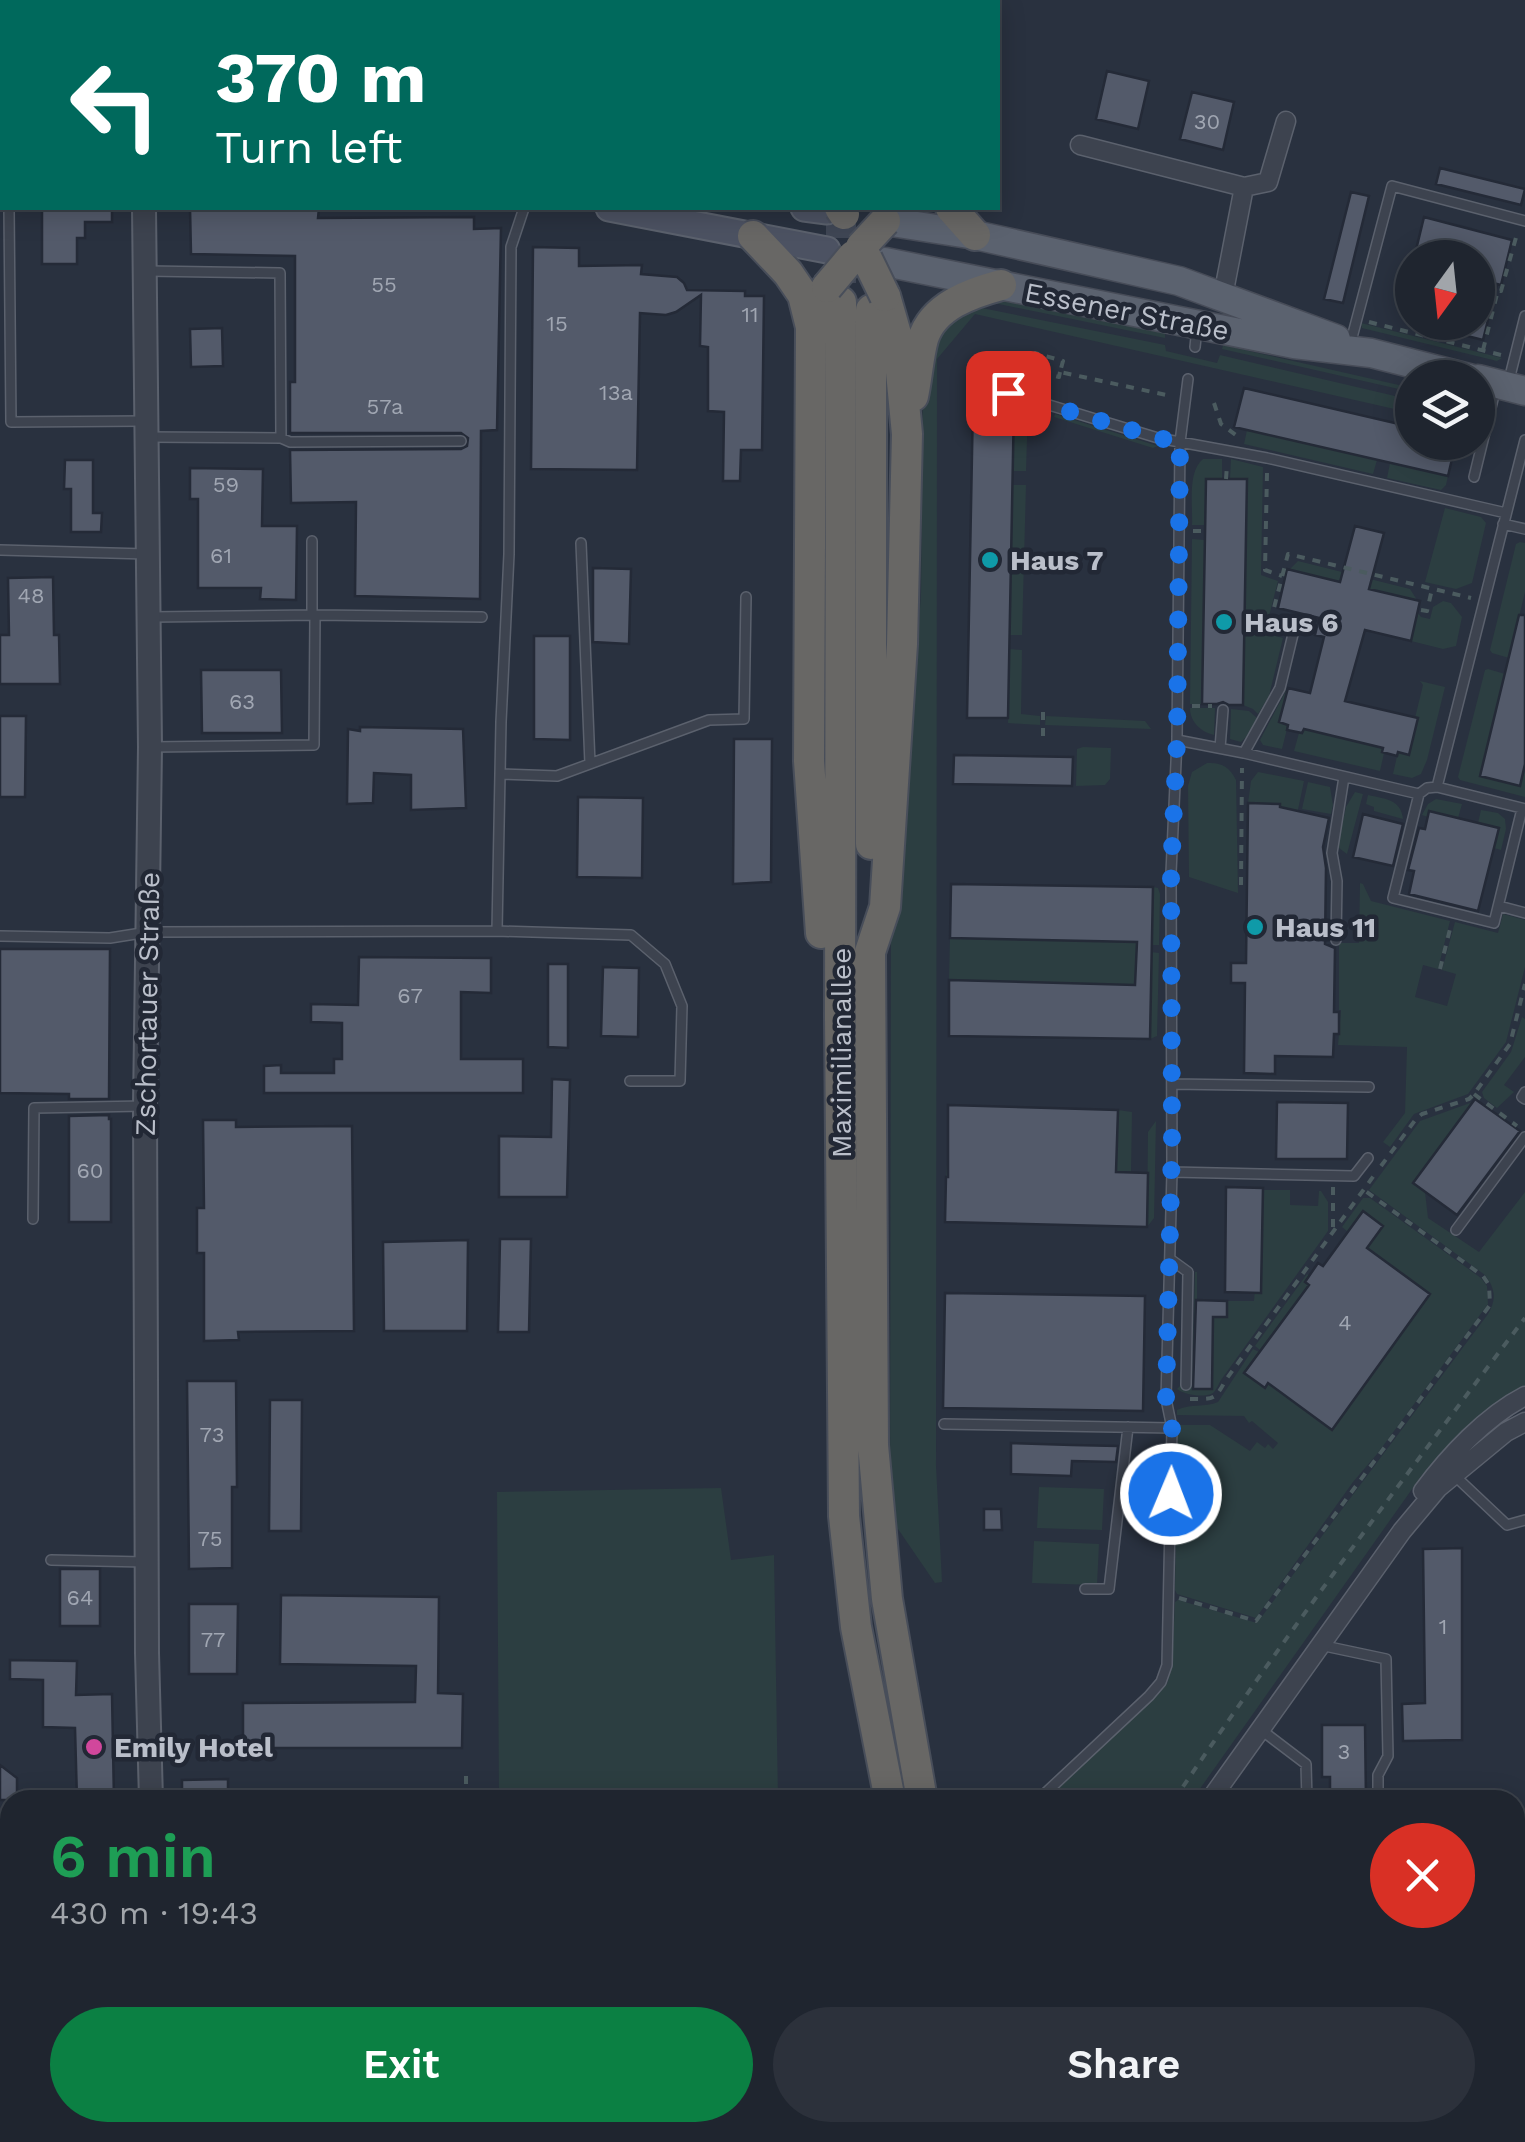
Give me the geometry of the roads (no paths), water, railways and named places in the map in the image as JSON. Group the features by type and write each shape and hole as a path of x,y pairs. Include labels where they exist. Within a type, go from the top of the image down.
{"highway":[{"path":"829,210 859,255 898,341 907,434 902,644 885,907 870,952"},
{"path":"953,210 975,236"},
{"path":"840,1018 824,979 809,761 812,328 818,302 834,295 892,214"},
{"path":"752,236 788,273 802,296 812,328"},
{"path":"907,434 924,335 942,312 958,300 1000,285"},
{"name":"Maximilianallee","path":"834,295 844,1516 856,1628 888,1790"},
{"name":"Maximilianallee","path":"878,303 870,952 873,1445 887,1600 920,1790"}],"main road":[{"name":"Essener Straße","path":"619,210 1000,285 1196,336 1294,344 1360,339"},
{"name":"Essener Straße","path":"892,214 1133,269 1423,360"}],"street":[{"path":"1080,145 1244,187 1268,182 1286,121"},
{"name":"Essener Straße","path":"1223,296 1244,187"},
{"name":"Zschortauer Straße","path":"144,210 150,747 145,1106 151,1790"},
{"path":"1402,1531 1418,1498 1444,1462 1508,1405 1525,1396"},
{"path":"1217,1790 1402,1531 1438,1488 1506,1432 1525,1422"}],"lane":[{"path":"1360,339 1392,186 1521,226"},
{"path":"9,210 11,422 280,438 290,442 461,442"},
{"path":"497,930 509,554 511,246 523,210"},
{"path":"145,271 280,273 280,438"},
{"path":"1495,384 1514,358 1525,316"},
{"path":"1048,1790 1161,1682 1167,1665 1172,1428 1166,1399 1173,1084 1171,873 1177,740 1180,442 1188,380"},
{"path":"983,385 1158,438 1267,458 1505,518 1525,530"},
{"path":"1437,787 1525,440"},
{"path":"1474,477 1478,460"},
{"path":"150,747 314,745 312,541"},
{"path":"581,543 590,764"},
{"path":"0,550 147,554"},
{"path":"500,774 557,776 709,720 744,719 746,598"},
{"path":"148,617 482,617"},
{"path":"1244,753 1280,688 1295,626"},
{"path":"1220,748 1223,710"},
{"path":"1177,740 1419,794"},
{"path":"1336,940 1332,853 1344,777"},
{"path":"1437,787 1524,809 1494,923 1392,898 1419,794 1426,788 1437,787"},
{"path":"1499,906 1525,913"},
{"path":"0,936 110,938 148,932 497,930 631,935 665,964 682,1006 680,1081 630,1081"},
{"path":"1173,1084 1369,1087"},
{"path":"33,1219 34,1108 145,1106"},
{"path":"1456,1230 1525,1134"},
{"path":"1172,1172 1354,1176 1368,1158"},
{"path":"1170,1259 1188,1272 1186,1385"},
{"path":"944,1424 1172,1428"},
{"path":"1085,1589 1109,1588 1128,1427"},
{"path":"1454,1475 1507,1524 1525,1520"},
{"path":"51,1560 148,1562"},
{"path":"1320,1645 1386,1659 1388,1756 1378,1775 1378,1790"},
{"path":"1260,1729 1306,1764 1306,1790"}],"tunnel":[{"path":"841,210 841,284"}],"place":[{"name":"Haus 7","path":"990,560"},
{"name":"Haus 6","path":"1224,622"},
{"name":"Haus 11","path":"1255,927"},
{"name":"Emily Hotel","path":"94,1747"}]}
